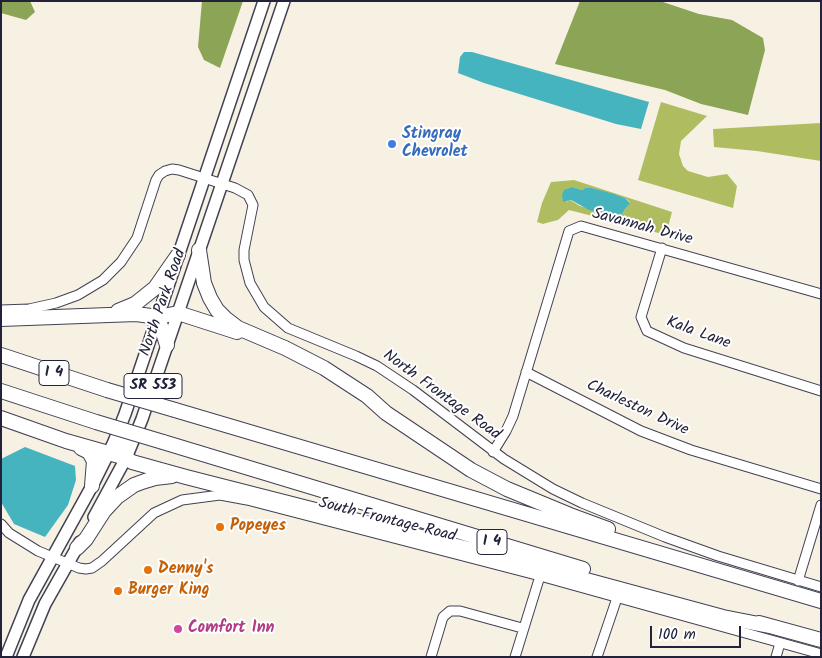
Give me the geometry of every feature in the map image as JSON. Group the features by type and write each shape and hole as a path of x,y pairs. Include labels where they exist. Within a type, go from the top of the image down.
{"highway":[{"path":"199,250 204,283 217,310 225,318 238,328 285,348 324,368 367,396 380,408"},
{"path":"107,315 124,309 146,296 155,288 178,255"},
{"path":"1,320 136,314 158,317 178,313 229,329 279,349 323,372 471,470 570,515 638,540 657,552"},
{"path":"158,317 167,345"},
{"name":"I 4","path":"1,355 107,390 821,601"},
{"name":"I 4","path":"1,391 96,422 768,626 821,640"},
{"path":"1,418 66,441 186,477 531,565 723,617 768,626"},
{"path":"118,431 126,458"},
{"path":"66,441 89,452 92,457 95,466 92,486"},
{"path":"77,548 86,539 104,511 117,497 127,490 155,478 186,477"}],"main road":[{"name":"North Park Road","path":"6,657 20,620 52,557 92,486 118,431 264,1"},
{"name":"North Park Road","path":"23,657 44,606 126,458 142,419 284,1"}],"street":[{"name":"North Frontage Road","path":"1,310 29,309 68,299 92,288 113,271 137,238 159,175 172,169 221,184 243,192 251,199 253,212 245,241 244,260 253,291 270,314 288,328 377,366 413,390 493,452 553,488 615,517 718,556 821,587"},
{"name":"Savannah Drive","path":"526,372 569,231 582,226 821,294"},
{"name":"Kala Lane","path":"662,248 641,317 647,331 684,348 821,392"},
{"path":"493,452 506,431 526,372"},
{"name":"Charleston Drive","path":"526,372 641,431 691,450 821,489"},
{"name":"South Frontage Road","path":"1,524 9,533 38,551 79,568 92,568 154,513 182,500 220,495 246,500 540,576 821,654"},
{"path":"798,581 821,505"},
{"path":"514,657 540,576"},
{"path":"598,657 617,598"},
{"path":"431,657 443,617 450,612 460,610 522,628"},
{"path":"776,657 780,643"}],"green space":[{"path":"1,1 30,1 35,12 26,20 1,13"},
{"path":"202,1 243,1 220,68 204,60 198,47"},
{"path":"580,1 660,1 699,14 732,20 763,38 765,50 748,115 701,104 665,90 555,64"},
{"path":"661,102 707,116 681,141 679,154 683,166 688,171 708,177 727,174 737,186 733,208 638,180"},
{"path":"821,123 821,161 757,151 714,147 713,129"},
{"path":"574,180 672,212 666,235 612,221 611,218 625,210 630,202 625,198 592,188 582,190 573,187 566,202 570,200 580,206 607,214 608,220 569,210 558,220 543,224 537,222 542,203 551,182"}],"water":[{"path":"464,52 472,52 649,102 641,129 616,124 484,83 458,73 460,57"},
{"path":"573,187 582,190 592,188 614,194 625,198 630,203 620,216 612,218 612,221 608,220 607,214 589,210 571,200 563,202 562,195 564,190"},
{"path":"25,447 75,466 76,480 68,505 45,537 14,524 1,502 1,459"}],"place":[{"name":"Stingray Chevrolet","path":"392,144"},
{"name":"Popeyes","path":"220,527"},
{"name":"Denny's","path":"148,570"},
{"name":"Burger King","path":"118,591"},
{"name":"Comfort Inn","path":"178,629"}]}
